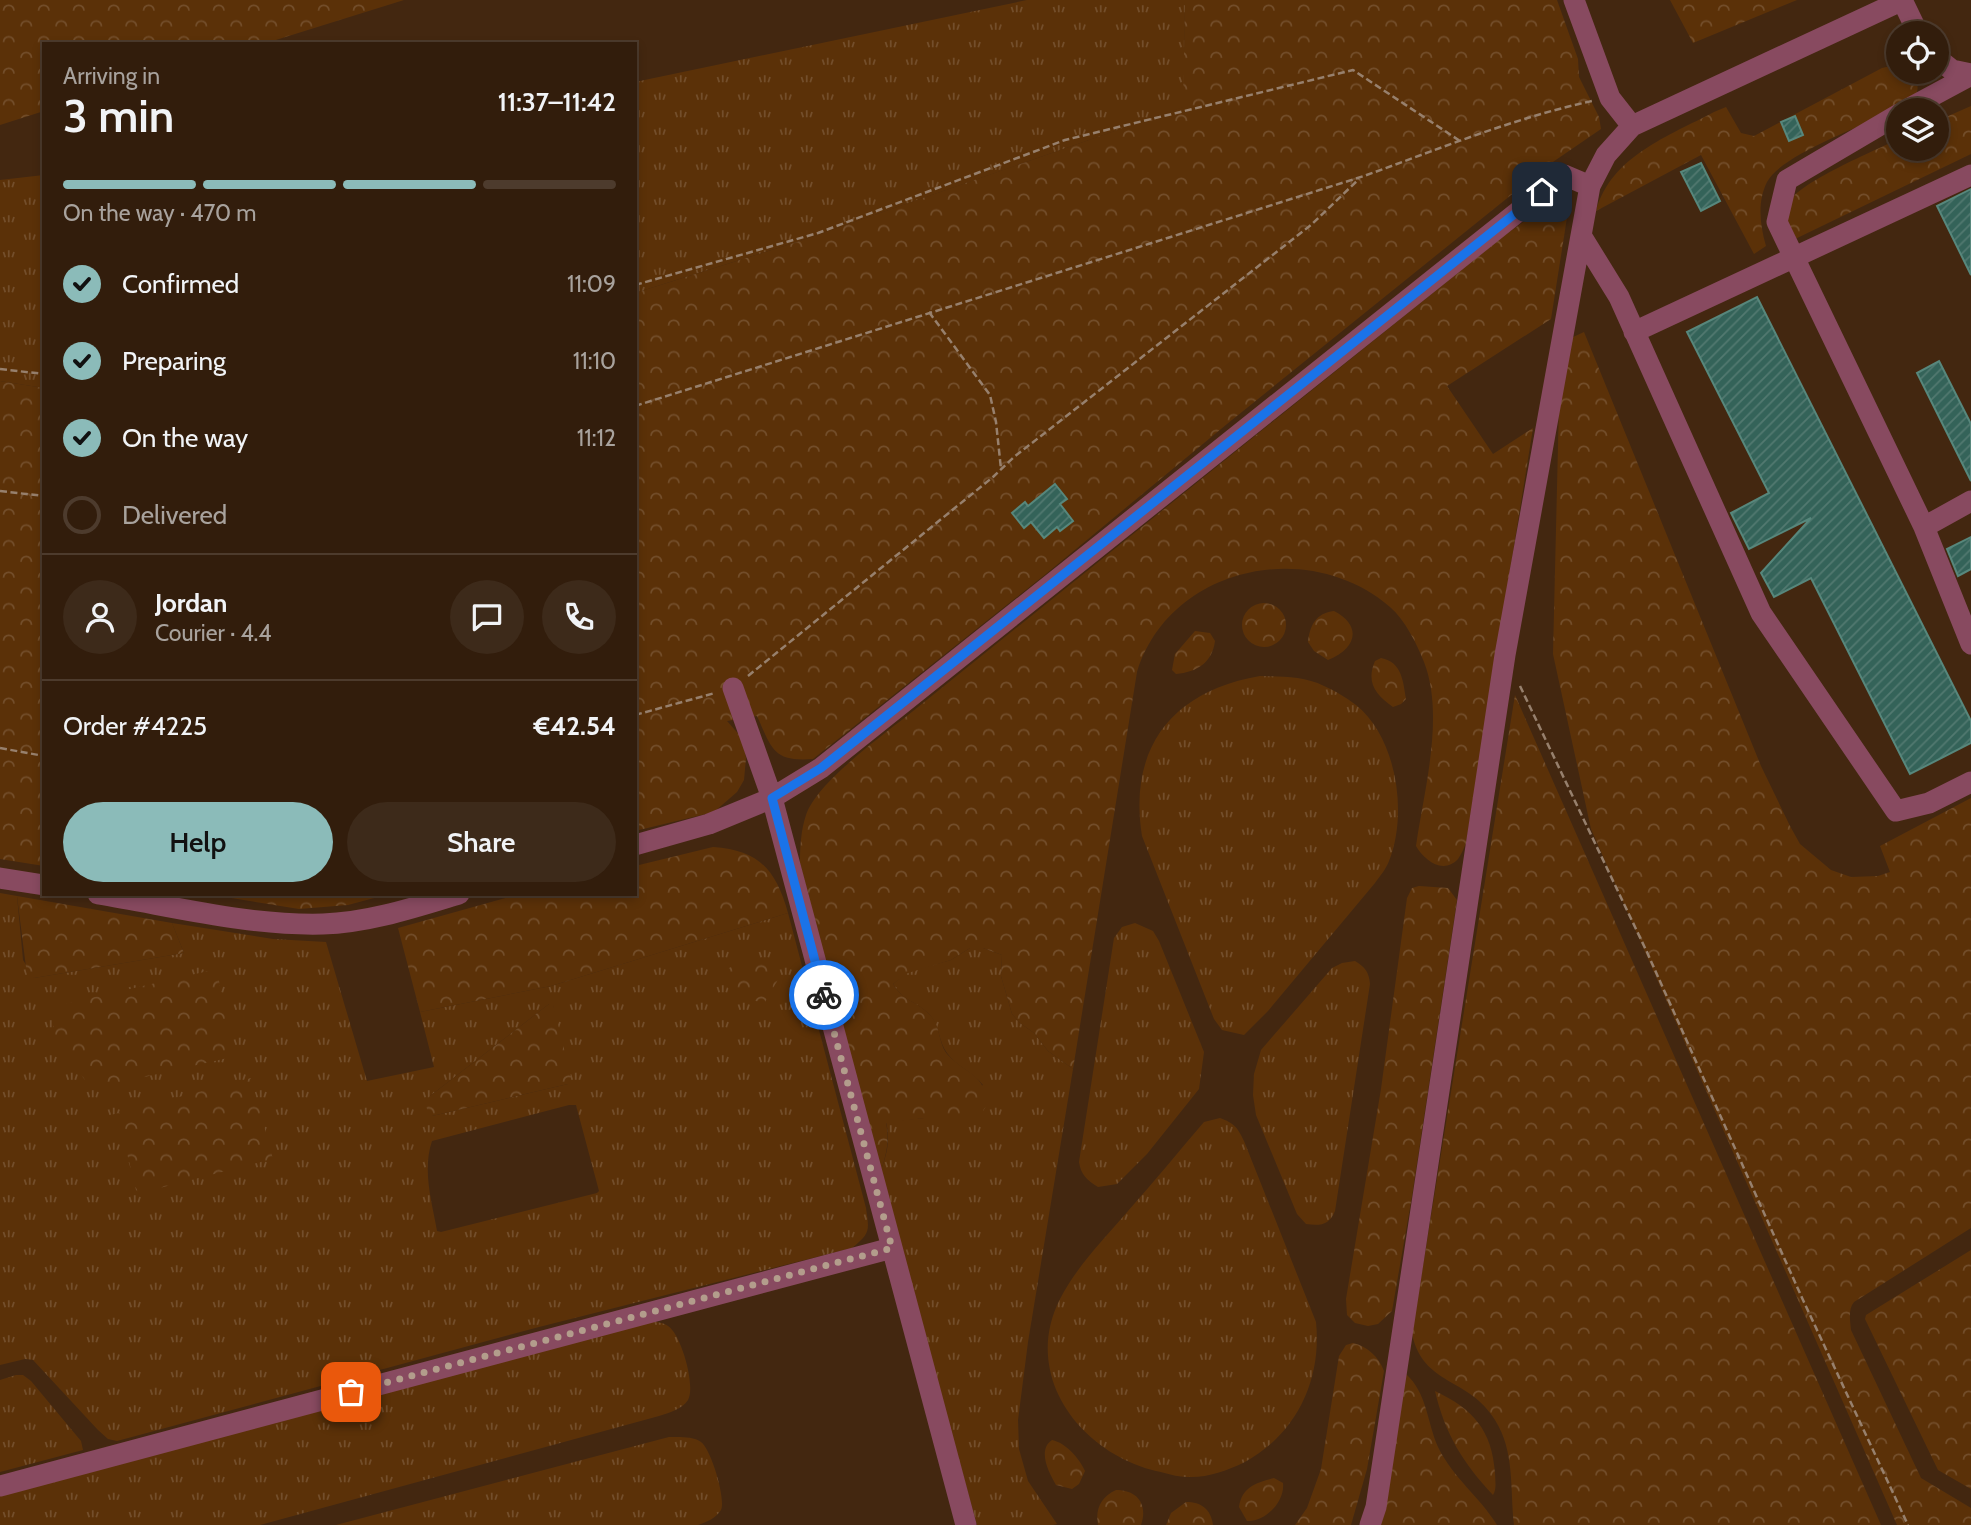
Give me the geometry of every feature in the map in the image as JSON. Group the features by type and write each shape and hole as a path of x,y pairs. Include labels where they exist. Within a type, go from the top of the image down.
{"street":[{"path":"1574,0 1610,98 1632,127"},
{"path":"1370,1525 1376,1507 1505,655 1590,186 1606,155 1632,127 1902,0 1912,21"},
{"path":"1922,98 1961,69"},
{"path":"1886,122 1787,180 1777,222 1924,527 1971,644"},
{"path":"637,844 709,824 772,798 832,759 1564,175 1590,186"},
{"path":"1634,332 1971,175"},
{"path":"1581,237 1619,297 1761,613 1896,811 1929,803 1971,782"},
{"path":"1924,527 1971,501"},
{"path":"733,688 772,798 966,1525"},
{"path":"0,878 42,885"},
{"path":"110,896 260,922 324,924 403,910 452,896"},
{"path":"0,1486 892,1248"}],"path":[{"path":"637,284 818,233 1065,140 1353,70 1460,141"},
{"path":"637,405 1362,177 1460,141 1568,106 1610,98"},
{"path":"637,714 733,688 1002,469 1311,225 1362,177"},
{"path":"929,312 990,395 1002,469"},
{"path":"0,369 42,374"},
{"path":"0,491 42,496"},
{"path":"1505,655 1646,950 1803,1300 1908,1525"},
{"path":"0,748 42,756"}],"green space":[{"path":"0,0 404,0 269,42 42,42 42,112 0,125"},
{"path":"1027,0 1185,0 1184,107 797,242 637,292 637,82"},
{"path":"1185,0 1557,0 1578,59 1579,77 1599,117 1601,129 1547,166 1047,573 813,759 789,758 776,751 766,737 757,716 727,721 742,738 746,758 744,780 737,792 714,812 637,831 637,292 797,242 1183,107"},
{"path":"1670,0 1797,0 1693,43"},
{"path":"1886,67 1886,84 1917,84 1916,95 1911,98 1886,98 1886,113 1801,154 1775,172 1767,182 1761,206 1766,246 1754,254 1701,155 1596,211 1614,176 1628,162 1661,139 1714,112 1726,107 1741,133 1754,136"},
{"path":"1971,106 1971,154 1793,240 1787,217 1789,203 1806,186 1838,168 1886,145 1886,161 1949,161 1949,116"},
{"path":"42,175 42,388 0,381 0,180"},
{"path":"1558,198 1569,205 1551,319 1447,386 1493,454 1533,428 1466,843 1458,859 1452,864 1440,866 1424,856 1416,846 1431,753 1433,706 1424,662 1410,633 1395,612 1357,585 1321,573 1283,569 1246,574 1210,586 1179,607 1154,636 1137,672 1073,1069 1048,1051 1034,1033 1012,1014 1001,976 1002,955 983,948 970,948 951,960 908,973 893,984 902,995 934,1019 945,1051 979,1080 986,1094 987,1105 983,1111 969,1117 924,1118 886,1123 887,1148 880,1174 800,863 803,827 813,801 839,772 873,743 1505,235"},
{"path":"1584,332 1761,766 1800,844 1831,870 1851,877 1878,876 1890,872 1880,846 1971,798 1971,1228 1854,1302 1850,1315 1851,1330 1921,1478 1971,1508 1971,1525 1897,1525 1591,829 1553,654 1559,405 1571,338"},
{"path":"0,381 42,388 42,866 0,859"},
{"path":"1264,603 1280,609 1286,625 1280,641 1264,647 1248,641 1242,625 1248,609"},
{"path":"1334,611 1349,623 1352,637 1345,650 1328,660 1314,651 1308,642 1310,630 1318,617"},
{"path":"1195,631 1210,633 1215,641 1211,655 1197,668 1176,674 1172,670 1175,654"},
{"path":"1381,658 1397,668 1402,679 1406,699 1393,707 1381,697 1372,681 1372,668 1375,661"},
{"path":"1260,676 1309,680 1349,700 1370,719 1389,756 1395,778 1398,821 1395,842 1381,875 1268,1011 1244,1035 1222,1030 1214,1019 1142,836 1139,804 1142,776 1150,751 1163,729 1180,710 1202,695"},
{"path":"1515,695 1881,1525 1514,1525 1509,1458 1495,1420 1473,1396 1436,1373 1418,1351 1412,1334"},
{"path":"713,847 742,853 754,858 771,874 788,913 551,986 420,1012 398,928 513,896 637,896 637,866"},
{"path":"1412,888 1448,888 1457,900 1392,1311 1378,1324 1368,1326 1355,1323 1347,1315 1346,1299 1381,1089 1407,898"},
{"path":"0,893 17,896 23,960 34,978 184,953 172,923 273,939 326,942 367,1081 434,1067 420,1012 551,986 788,913 866,1208 866,1235 852,1248 539,1327 117,1441 108,1439 98,1430 33,1360 25,1359 0,1365","holes":["549,1004 553,1005 568,1084 432,1116 430,1096","576,1105 599,1191 597,1193 437,1231 428,1175 432,1141"]},
{"path":"17,896 172,923 184,953 34,978 27,975"},
{"path":"219,896 382,896 348,905 299,909"},
{"path":"1135,923 1153,931 1159,941 1204,1052 1199,1089 1147,1154 1117,1184 1098,1187 1085,1177 1079,1162 1114,938 1122,927"},
{"path":"970,948 983,948 1002,955 1001,976 1012,1014 1034,1033 1048,1051 1073,1069 1028,1342 1018,1420 1019,1449 1028,1481 1057,1524 1053,1525 977,1525 880,1174 888,1142 886,1122 924,1118 983,1085 947,1053 929,1014 902,995 893,984 908,972 951,960"},
{"path":"759,960 769,964 779,978 765,1002 751,1000 732,992 720,975 738,964"},
{"path":"1355,961 1366,970 1370,984 1335,1211 1324,1224 1306,1224 1297,1214 1256,1115 1254,1074 1261,1050 1332,968"},
{"path":"217,969 232,1057 92,1089 61,1049 55,1036 51,1007"},
{"path":"549,1004 553,1004 571,1077 568,1084 432,1116 430,1114 426,1106 430,1096"},
{"path":"251,1078 273,1159 140,1193 136,1190 126,1149 111,1115"},
{"path":"1220,1118 1235,1126 1244,1141 1316,1322 1315,1365 1302,1404 1291,1422 1262,1451 1223,1471 1183,1477 1129,1462 1082,1429 1065,1407 1053,1383 1048,1356 1050,1328 1060,1299 1091,1253 1204,1122"},
{"path":"1971,1250 1971,1489 1938,1470 1865,1319 1866,1315"},
{"path":"652,1321 666,1325 673,1331 689,1373 688,1400 663,1415 260,1525 0,1525 0,1492"},
{"path":"1353,1343 1372,1353 1384,1371 1367,1469 1351,1525 1295,1525 1307,1508 1321,1469 1339,1356 1346,1345"},
{"path":"1406,1374 1418,1390 1444,1458 1497,1525 1373,1525"},
{"path":"23,1375 31,1381 81,1441 83,1450 0,1472 0,1380"},
{"path":"1435,1391 1460,1405 1485,1433 1493,1458 1496,1484 1493,1495 1456,1447 1444,1421"},
{"path":"669,1437 698,1440 709,1454 720,1485 722,1504 719,1513 705,1523 336,1525"},
{"path":"1052,1440 1072,1452 1085,1471 1079,1484 1072,1489 1056,1485 1048,1468 1045,1450"},
{"path":"1274,1478 1283,1483 1277,1504 1260,1518 1247,1521 1239,1507 1243,1495 1256,1484"},
{"path":"1116,1490 1130,1493 1139,1500 1143,1511 1141,1525 1098,1525 1100,1504"},
{"path":"1186,1502 1196,1503 1204,1508 1213,1525 1166,1525 1171,1513"}],"building":[{"path":"1795,116 1803,135 1789,141 1781,122"},
{"path":"1701,163 1720,201 1701,211 1681,172"},
{"path":"1971,189 1971,275 1937,206"},
{"path":"1757,297 1971,721 1971,743 1910,774 1811,578 1774,597 1761,573 1811,518 1749,549 1731,513 1769,493 1687,332"},
{"path":"1939,361 1971,424 1971,481 1917,373"},
{"path":"1055,484 1067,499 1060,504 1073,521 1060,531 1057,527 1044,538 1031,522 1024,528 1012,513 1025,502 1028,506"},
{"path":"1971,537 1971,569 1958,576 1947,549"}],"way so far":[{"path":"351,1392 892,1248 824,995"}],"route":[{"path":"824,995 772,798 821,768 1542,192"}]}
